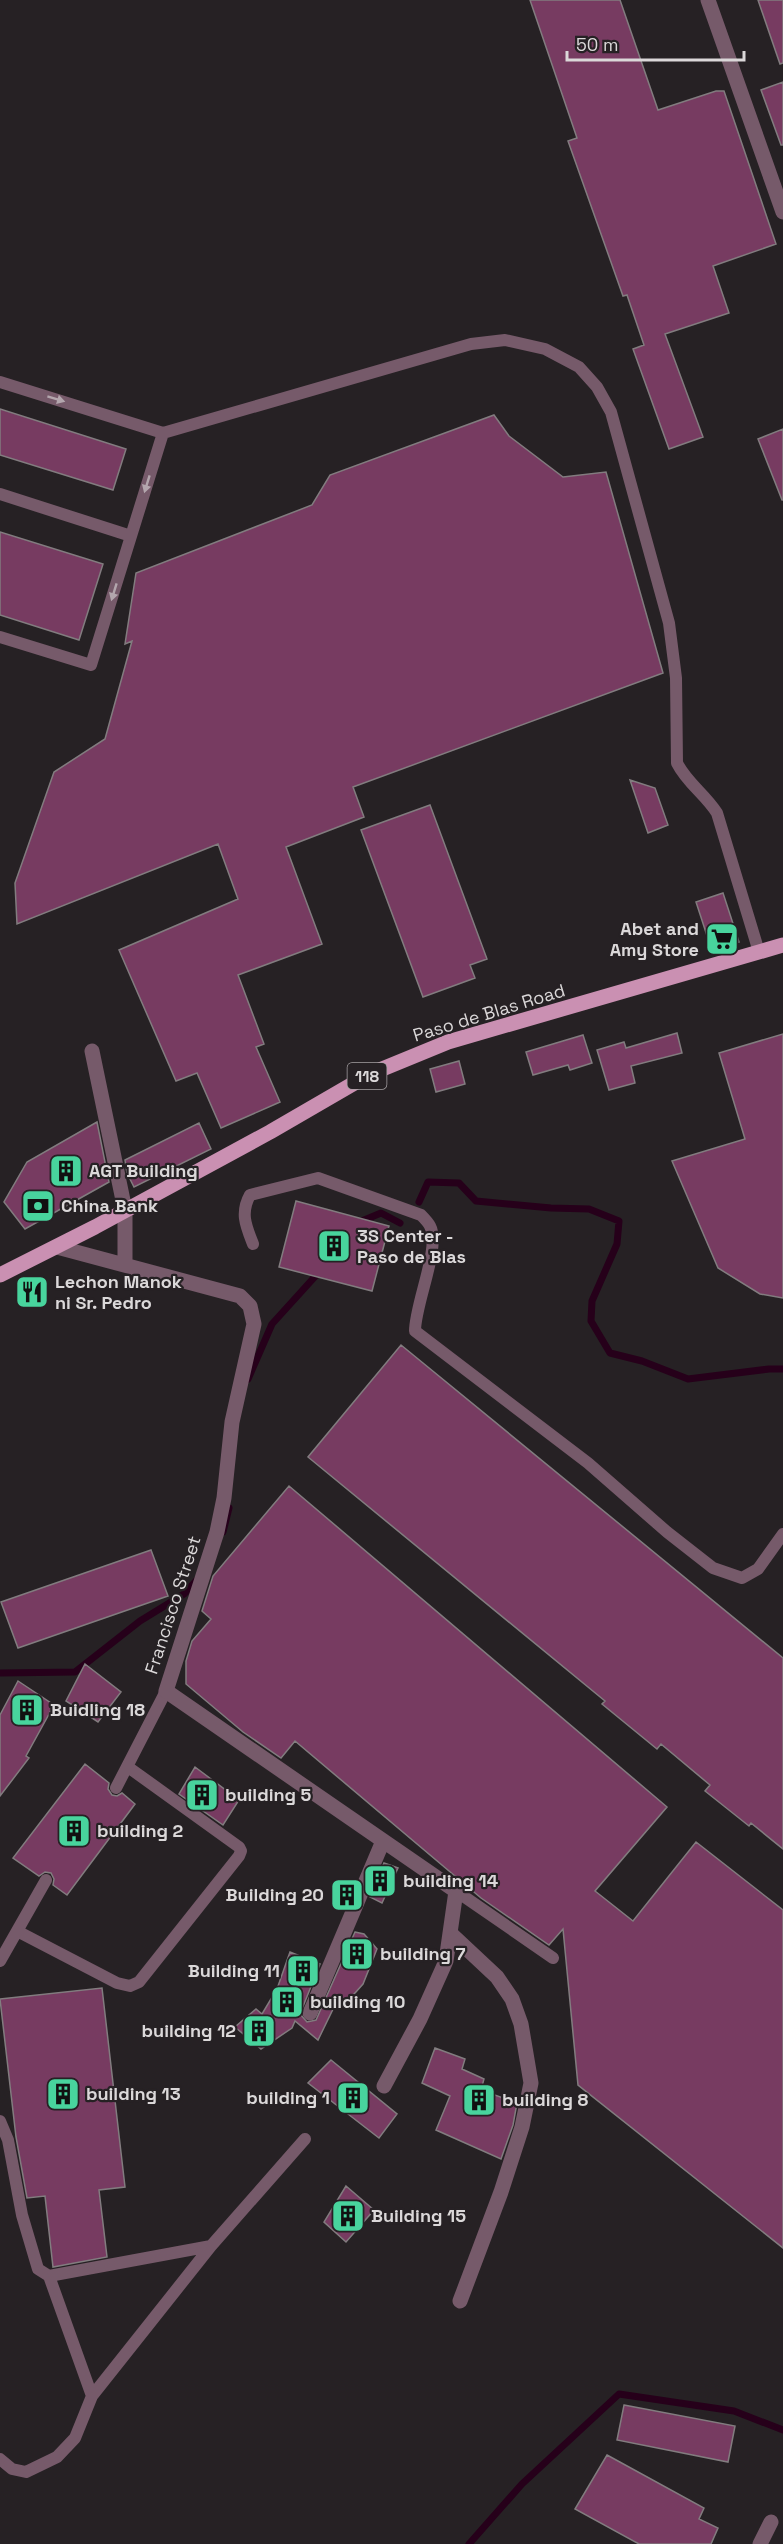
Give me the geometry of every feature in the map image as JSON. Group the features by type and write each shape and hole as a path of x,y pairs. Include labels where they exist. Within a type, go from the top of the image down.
{"main road":[{"name":"Paso de Blas Road","path":"0,1275 270,1132 370,1074 448,1042 783,945"}],"street":[{"path":"708,0 783,212"},
{"path":"92,1051 125,1210 125,1265"},
{"name":"Francisco Street","path":"57,1246 240,1296 250,1306 254,1324 232,1422 224,1498 217,1532 166,1691 456,1891"},
{"path":"310,2013 383,1841"},
{"path":"384,2086 420,2019 446,1961 456,1891"},
{"path":"450,1934 497,1977 512,1999 521,2024 531,2083 522,2127 501,2192 460,2301"},
{"path":"760,2544 771,2522"}],"lane":[{"path":"0,381 163,433 471,344 505,340 545,349 579,367 597,387 611,412 669,623 676,678 677,763 683,776 709,801 717,813 759,952"},
{"path":"0,637 91,665 163,433"},
{"path":"0,494 131,536"},
{"path":"253,1244 244,1221 244,1206 250,1195 318,1178 421,1215 430,1226 434,1243 415,1315 415,1331 588,1463 667,1532 713,1568 742,1578 758,1569 783,1534"},
{"path":"116,1788 166,1691"},
{"path":"17,1931 117,1983 130,1986 139,1982 239,1856 241,1851 239,1847 128,1767"},
{"path":"0,1961 46,1880"},
{"name":"Francisco Street","path":"456,1891 553,1958"},
{"path":"0,2121 8,2140 22,2215 38,2269 49,2276 92,2397"},
{"path":"0,2458 12,2469 26,2472 57,2457 75,2438 92,2397 211,2246 304,2139"},
{"path":"49,2276 211,2246"}],"building":[{"path":"530,0 620,0 658,110 716,91 724,91 776,244 713,266 729,313 665,334 703,437 669,449 633,349 644,345 627,295 623,296 568,141 577,138"},
{"path":"758,0 783,0 783,63 780,64"},
{"path":"783,82 783,145 781,145 761,90"},
{"path":"0,409 126,449 113,490 0,455"},
{"path":"494,415 509,436 563,477 606,472 663,673 353,787 364,817 286,847 322,944 238,975 264,1044 256,1047 280,1102 221,1128 197,1073 176,1081 119,950 238,899 218,844 17,924 15,883 54,772 105,739 132,641 125,644 136,573 312,505 330,475"},
{"path":"783,429 783,500 782,500 758,439"},
{"path":"0,532 103,564 79,640 0,615"},
{"path":"630,780 655,788 668,825 648,833"},
{"path":"430,805 487,959 470,965 475,978 423,997 361,830"},
{"path":"723,893 739,942 712,951 696,902"},
{"path":"677,1033 682,1053 631,1066 635,1083 609,1090 597,1050 624,1042 626,1048"},
{"path":"783,1034 783,1298 760,1294 718,1268 672,1161 745,1139 719,1053"},
{"path":"583,1035 592,1063 570,1070 568,1065 533,1075 526,1052"},
{"path":"459,1061 465,1084 436,1092 430,1069"},
{"name":"AGT Building","path":"97,1122 109,1182 25,1229 4,1202 27,1162"},
{"path":"199,1123 211,1149 134,1187 127,1173 125,1160"},
{"name":"3S Center - Paso de Blas","path":"296,1201 389,1226 372,1291 279,1267"},
{"path":"401,1345 783,1658 783,1849 751,1823 749,1826 705,1791 710,1785 661,1744 657,1749 602,1704 605,1701 308,1457"},
{"path":"289,1486 667,1807 595,1891 633,1921 696,1842 783,1910 783,2248 578,2085 563,1929 549,1945 481,1898 295,1741 281,1758 243,1732 186,1684 186,1661 192,1641 211,1619 202,1611 213,1576"},
{"path":"151,1550 168,1596 18,1648 1,1602"},
{"path":"85,1664 121,1692 98,1722 66,1701"},
{"path":"18,1681 54,1705 26,1756 29,1758 0,1796 0,1715"},
{"name":"building 2","path":"85,1764 109,1783 108,1789 112,1795 117,1796 122,1793 135,1804 67,1895 53,1885 54,1879 51,1873 45,1872 39,1876 13,1858"},
{"path":"195,1767 239,1800 223,1825 179,1794"},
{"name":"building 14","path":"384,1863 398,1868 382,1903 370,1897"},
{"path":"355,1932 364,1934 377,1949 363,1984 346,2003 338,1999 318,2040 295,2021 292,2028 261,2049 235,2027 256,2009 262,2014 277,1989 290,1952 320,1964 300,2014 307,2022 316,2020"},
{"name":"building 13","path":"102,1988 125,2187 99,2190 107,2257 53,2267 45,2196 27,2198 16,2137 0,1999"},
{"name":"building 8","path":"435,2048 465,2059 462,2069 484,2079 481,2090 517,2103 513,2125 501,2159 436,2130 450,2096 422,2083"},
{"name":"building 1","path":"331,2060 397,2114 379,2138 308,2083"},
{"name":"Building 15","path":"346,2186 374,2210 346,2242 324,2222"},
{"path":"624,2405 735,2426 728,2462 617,2440"},
{"path":"607,2455 704,2508 699,2519 718,2528 711,2544 639,2544 575,2509"}],"waterway":[{"path":"419,1202 428,1182 459,1183 476,1201 589,1209 619,1221 617,1244 592,1301 591,1321 610,1353 642,1361 688,1379 783,1369"},
{"path":"357,1223 381,1213 400,1223"},
{"path":"248,1379 272,1324 321,1270"},
{"path":"223,1532 229,1508"},
{"path":"0,1673 75,1672 140,1621 184,1594 197,1580"},
{"path":"469,2544 522,2484 619,2394 734,2411 783,2430"}],"place":[{"name":"Abet and Amy Store","path":"722,939"},
{"name":"AGT Building","path":"66,1171"},
{"name":"China Bank","path":"38,1206"},
{"name":"3S Center - Paso de Blas","path":"334,1246"},
{"name":"Lechon Manok ni Sr. Pedro","path":"32,1292"},
{"name":"Buidling 18","path":"27,1710"},
{"name":"building 5","path":"202,1795"},
{"name":"building 2","path":"74,1831"},
{"name":"building 14","path":"380,1881"},
{"name":"Building 20","path":"347,1895"},
{"name":"building 7","path":"357,1954"},
{"name":"Building 11","path":"303,1971"},
{"name":"building 10","path":"287,2002"},
{"name":"building 12","path":"259,2031"},
{"name":"building 13","path":"63,2094"},
{"name":"building 1","path":"353,2098"},
{"name":"building 8","path":"479,2100"},
{"name":"Building 15","path":"348,2216"}]}
